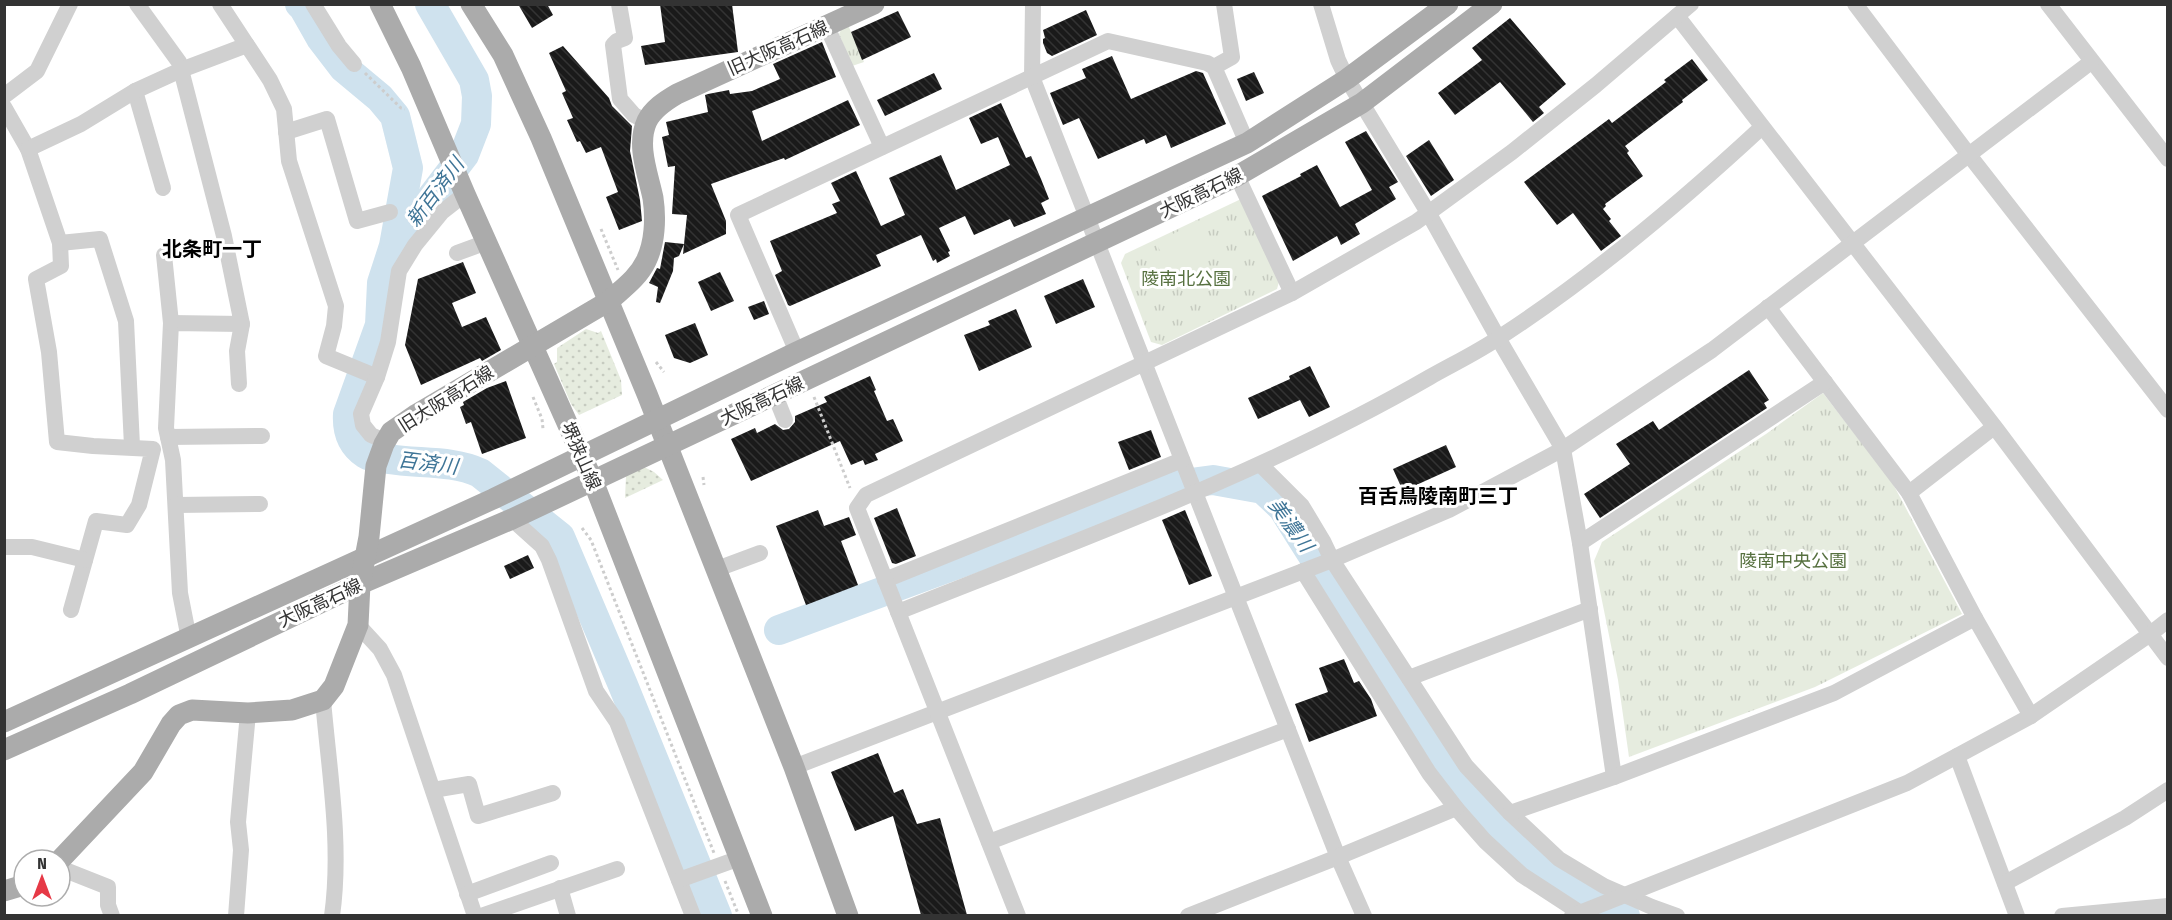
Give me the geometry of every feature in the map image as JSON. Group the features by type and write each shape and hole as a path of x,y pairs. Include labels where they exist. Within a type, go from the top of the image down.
{"main road":[{"name":"堺狭山線","path":"380,4 411,67 462,188 593,481 762,915"},
{"path":"471,4 503,55 541,138 609,301 717,569 794,767 848,915"},
{"name":"旧大阪高石線","path":"323,700 334,686 358,625 360,584 366,557 376,466 384,442 391,432 415,410 534,346 609,301 636,277 646,261 653,237 653,199 642,141 647,122 662,103 677,94 874,4"},
{"name":"大阪高石線","path":"4,722 493,499 797,352 1247,143 1347,79 1448,4"},
{"name":"大阪高石線","path":"4,750 130,694 360,584 512,519 1098,244 1237,176 1362,103 1492,4"},
{"path":"71,848 143,772 171,724 179,715 192,710 248,713 292,710 323,700"}],"street":[{"path":"4,96 37,71 70,4"},
{"path":"137,4 179,62 224,236 242,324 237,351 239,384"},
{"path":"220,4 270,80 284,109 290,161 336,306 334,326 326,356 377,377"},
{"path":"313,4 339,46 354,64"},
{"path":"619,4 625,38 613,45 620,99 634,115 647,122"},
{"path":"1033,4 1032,77 1338,857 1364,915"},
{"path":"1214,68 1232,57 1224,4"},
{"path":"1321,4 1338,60 1347,79 1429,214 1563,449 1580,543 1614,777"},
{"path":"1018,915 857,508 866,495 1292,293 1429,214 1596,85 1690,4"},
{"path":"1855,4 1969,155 2168,410"},
{"path":"2048,4 2168,159"},
{"path":"1677,16 1994,427 2168,658"},
{"path":"827,27 882,147"},
{"path":"797,352 738,215 1107,41 1208,63 1214,68 1247,143"},
{"path":"28,149 81,124 135,91 181,70 247,45"},
{"path":"794,767 1332,560 1449,510 1563,449 1712,350 2091,62"},
{"path":"135,91 163,188"},
{"path":"4,107 28,149 60,243 61,266 36,279 49,352 57,442 153,449 139,505 127,525 96,522 71,610"},
{"path":"286,132 327,119 357,221 390,212"},
{"path":"897,608 1196,493 1261,465 1373,410 1498,338 1569,289 1633,240 1716,170 1762,127"},
{"path":"1237,176 1292,293"},
{"path":"384,442 371,435 363,425 361,414 377,377 388,342 399,271 416,245 462,188"},
{"path":"60,243 100,239 126,321 132,446"},
{"path":"457,253 487,242"},
{"path":"164,255 171,323 166,428 173,460 180,593 189,639"},
{"path":"1768,307 1909,492 1975,618 2031,716"},
{"path":"171,323 242,324"},
{"path":"1580,543 1825,382"},
{"path":"774,395 785,420"},
{"path":"1909,492 1994,427"},
{"path":"168,436 262,436"},
{"path":"886,582 1182,460"},
{"path":"1261,465 1302,506 1332,560 1466,766 1558,859 1620,897 1677,915"},
{"path":"176,505 260,504"},
{"path":"512,519 542,546 549,560 596,691 617,722 683,879 693,915"},
{"path":"4,547 32,547 85,560"},
{"path":"717,569 760,553"},
{"path":"1303,571 1429,773 1456,808 1485,841 1522,874 1582,913 1907,783 2031,716 2168,620"},
{"path":"1409,678 1590,609"},
{"path":"1510,813 1614,777 1834,693 1975,618"},
{"path":"358,625 380,649 394,675 475,915"},
{"path":"323,700 334,828 336,883 332,915"},
{"path":"236,915 241,850 238,822 248,713"},
{"path":"989,842 1288,729"},
{"path":"1957,756 2017,915"},
{"path":"433,790 469,784 478,816 553,793"},
{"path":"2005,883 2125,818 2168,790"},
{"path":"1188,915 1456,808"},
{"path":"683,879 741,858"},
{"path":"467,894 551,863"},
{"path":"481,915 617,869"},
{"path":"72,873 108,887 108,905 112,915"},
{"path":"560,888 568,915"},
{"path":"2062,915 2168,906"}],"path":[{"path":"354,64 401,108 405,109"},
{"path":"652,352 656,363 664,372"},
{"path":"530,389 542,419 543,429"},
{"path":"813,392 857,508"},
{"path":"582,528 591,540 713,868 739,915"}],"green space":[{"path":"848,25 864,62 852,66 839,34 842,28"},
{"name":"陵南北公園","path":"1241,199 1279,282 1277,289 1162,345 1151,342 1121,263 1125,254"},
{"path":"1202,220 1218,256 1172,277 1156,242"},
{"path":"586,329 598,333 601,331 621,380 622,395 579,415 571,404 554,364 557,362 557,348"},
{"name":"陵南中央公園","path":"1823,393 1892,482 1962,614 1815,687 1629,757 1618,680 1594,561 1602,542 1766,434"},
{"path":"644,467 663,480 625,498 626,476"}],"building":[{"path":"518,4 547,4 553,15 532,28"},
{"path":"660,4 732,4 738,52 645,65 641,46 665,42"},
{"path":"1086,10 1097,35 1052,56 1047,53 1043,43 1045,38 1043,30"},
{"path":"898,11 911,37 862,60 851,32"},
{"path":"1510,18 1566,84 1539,107 1544,113 1533,122 1500,82 1455,115 1438,93 1482,60 1472,48"},
{"path":"822,42 836,77 752,111 762,141 848,100 860,125 785,160 784,158 711,184 726,221 726,234 683,254 687,215 672,214 675,166 668,167 662,137 669,135 666,122 708,112 705,95 729,90 730,94 752,91 780,79 773,64"},
{"path":"563,46 609,98 612,106 632,126 630,151 642,221 619,230 606,197 618,192 601,147 586,153 580,141 577,142 567,120 573,118 562,93 566,91 549,53"},
{"path":"1112,56 1131,99 1196,71 1203,73 1226,124 1171,148 1166,135 1146,144 1144,139 1098,159 1079,118 1063,125 1050,93 1086,78 1082,69"},
{"path":"1692,59 1708,80 1625,146 1629,151 1627,153 1643,176 1605,204 1603,209 1621,236 1601,251 1573,213 1557,225 1524,182 1609,119 1612,123"},
{"path":"1254,72 1264,93 1246,101 1237,79"},
{"path":"934,73 942,89 885,116 877,100"},
{"path":"1001,103 1026,158 1031,156 1041,179 1049,199 1041,203 1046,214 1014,227 1010,219 974,235 965,216 939,228 950,251 948,252 950,256 937,263 936,259 933,261 921,235 876,255 881,266 788,305 775,275 782,271 770,241 837,213 832,204 840,201 831,183 856,171 881,226 905,215 889,178 941,155 956,190 1010,165 998,137 981,144 969,118"},
{"path":"1366,131 1398,182 1389,187 1396,199 1355,224 1360,234 1341,245 1337,236 1293,261 1262,196 1317,165 1340,207 1372,190 1345,142"},
{"path":"1429,140 1454,180 1431,196 1406,156"},
{"path":"665,242 684,244 679,256 674,258 673,271 660,303 656,302 658,287 649,283 657,268 660,269"},
{"path":"463,262 476,293 452,303 462,327 486,317 501,350 482,361 480,358 421,385 405,345 418,279"},
{"path":"720,272 734,301 711,311 698,282"},
{"path":"1083,279 1095,307 1056,324 1044,296"},
{"path":"764,301 769,314 754,320 748,307"},
{"path":"1016,309 1032,347 979,371 964,335 990,325 988,321"},
{"path":"695,323 708,355 690,363 674,358 665,335"},
{"path":"1310,366 1330,407 1309,417 1300,400 1258,419 1248,398 1290,379 1289,376"},
{"path":"1749,370 1769,400 1764,403 1767,408 1600,518 1584,494 1630,464 1616,444 1653,421 1659,430"},
{"path":"870,376 887,421 893,419 903,441 875,454 878,460 865,465 863,460 851,465 840,441 751,481 731,439 755,428 757,433 775,424 783,430 789,429 795,422 795,416 827,402 824,397"},
{"path":"506,381 526,438 482,454 471,422 466,424 460,407 464,405 463,402 487,388"},
{"path":"1151,430 1161,457 1129,470 1118,442"},
{"path":"1446,445 1456,467 1403,491 1393,469"},
{"path":"897,508 916,556 896,564 892,563 874,518"},
{"path":"818,510 824,526 849,517 856,535 841,541 858,585 806,605 776,526"},
{"path":"1185,510 1212,576 1189,585 1162,520"},
{"path":"528,555 534,568 510,579 504,566"},
{"path":"1344,659 1354,683 1359,681 1371,699 1377,716 1309,742 1295,704 1328,692 1319,668"},
{"path":"878,753 894,793 903,789 917,824 940,818 967,915 921,915 893,816 855,831 831,772"}],"waterway":[{"name":"百済川","path":"300,4 321,38 344,68 380,98 395,116 408,168 394,246 382,283 380,325 348,414 351,436 361,450 377,458 447,464 480,473 560,537 717,916"},
{"name":"新百済川","path":"396,244 464,155 476,124 477,96 474,80 430,4"},
{"name":"美濃川","path":"779,630 1168,486 1213,480 1263,489 1283,508 1412,712 1468,792 1512,839 1546,869 1625,916"}],"district":[{"name":"北条町一丁","path":"212,249"},
{"name":"百舌鳥陵南町三丁","path":"1438,496"}]}
